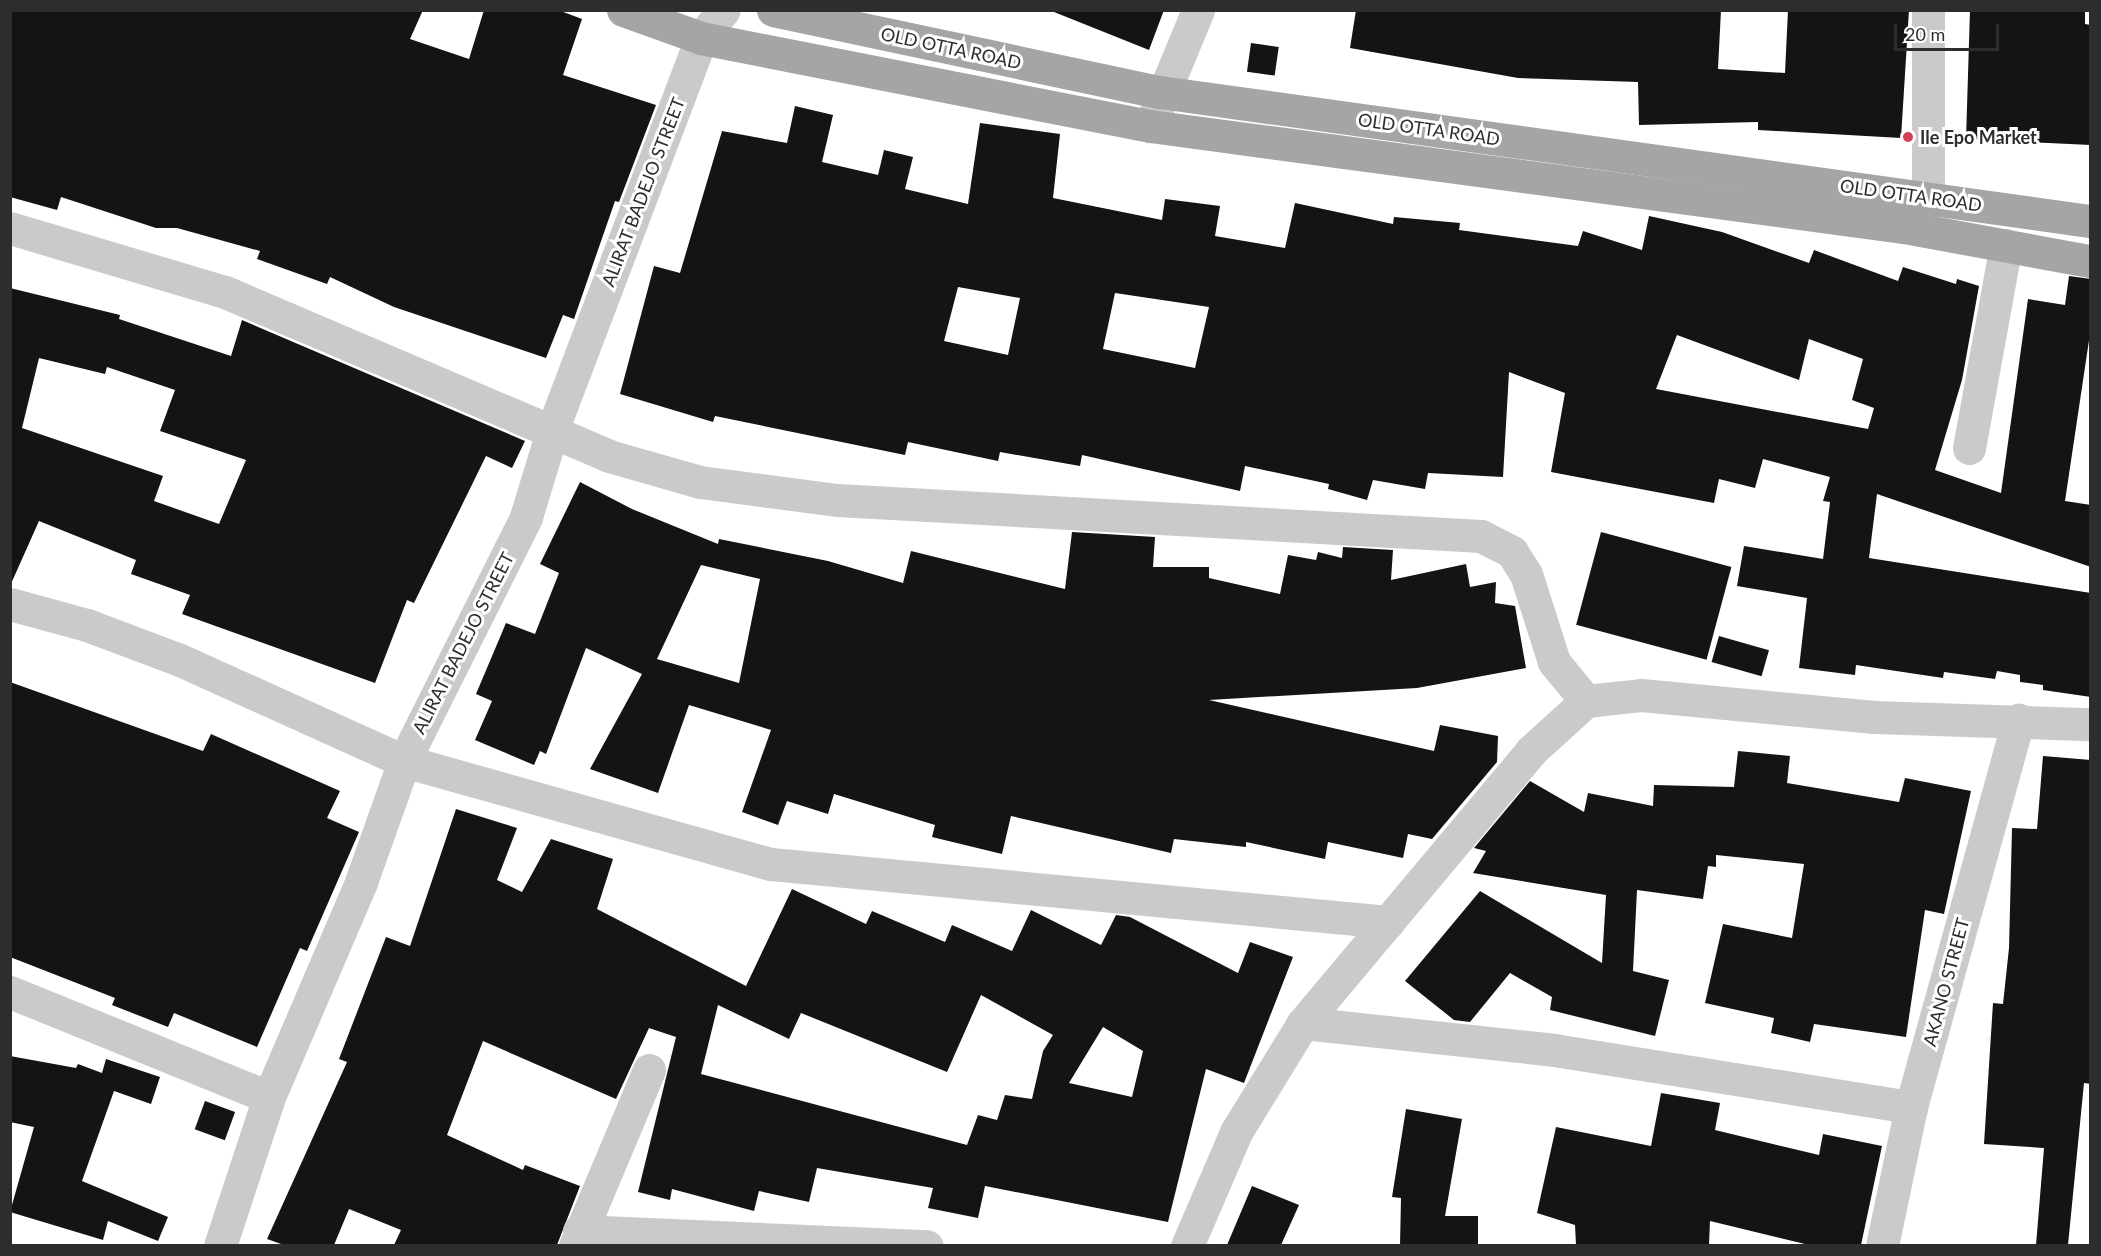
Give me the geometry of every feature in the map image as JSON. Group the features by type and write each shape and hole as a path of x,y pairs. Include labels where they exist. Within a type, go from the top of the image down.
{"main road":[{"path":"623,10 701,38 1150,126 1904,227 2091,261"},
{"name":"OLD OTTA ROAD","path":"773,10 1160,92 2091,221"}],"street":[{"name":"ALIRAT BADEJO STREET","path":"220,1245 270,1097 361,882 404,761 526,517 553,428 701,38 724,10"},
{"path":"1150,126 1160,92 1198,10"},
{"path":"1928,10 1928,197"},
{"path":"10,228 225,292 553,428 637,467 700,482 837,500 1481,536 1512,552 1526,574 1554,662 1586,701"},
{"path":"1969,448 2006,245"},
{"path":"10,604 87,625 180,660 404,761 771,864 821,872 1388,922"},
{"path":"1187,1245 1236,1132 1303,1023 1469,831 1531,751 1586,701 1641,695 1874,717 2091,724"},
{"name":"AKANO STREET","path":"1882,1245 1911,1107 2018,720"},
{"path":"10,992 270,1097"},
{"path":"1303,1023 1554,1050 1911,1107"},
{"path":"649,1070 577,1238 927,1245"}],"building":[{"path":"10,10 423,10 410,39 469,59 484,10 558,10 582,19 563,75 656,105 619,202 615,201 574,319 563,315 546,358 394,307 330,277 327,284 257,259 260,251 177,228 156,228 61,197 57,210 10,197"},
{"path":"1049,10 1164,10 1149,50"},
{"path":"1356,10 1721,10 1718,69 1785,73 1788,10 1909,10 1901,138 1758,130 1758,122 1639,125 1638,82 1518,78 1350,48"},
{"path":"1970,10 2085,10 2085,24 2091,25 2091,145 1966,139"},
{"path":"1251,43 1279,47 1275,76 1247,72"},
{"path":"795,106 833,115 822,162 878,175 884,150 913,157 905,189 968,204 980,123 1060,134 1053,198 1162,220 1165,199 1220,206 1215,236 1285,248 1295,203 1393,224 1394,217 1460,223 1459,230 1578,246 1583,231 1642,250 1649,216 1722,232 1809,263 1814,250 1898,281 1903,267 1956,284 1957,279 1979,286 1962,380 1935,470 2001,493 2028,299 2065,305 2069,276 2091,279 2091,327 2065,501 2091,505 2091,567 1877,494 1869,558 2091,593 2091,697 2043,690 2043,685 2020,682 2020,675 1997,671 1995,679 1944,672 1943,678 1856,665 1855,675 1799,668 1807,598 1737,586 1744,546 1823,559 1830,502 1823,501 1830,477 1763,459 1755,488 1719,479 1714,503 1551,472 1565,393 1509,372 1503,477 1428,473 1425,489 1373,480 1367,500 1328,489 1329,484 1245,466 1240,491 1082,455 1080,466 1000,452 998,461 908,442 905,455 715,416 713,422 620,394 654,266 680,273 722,131 787,143","holes":["958,287 1020,298 1008,355 944,341","1115,293 1209,307 1195,368 1103,349","1677,335 1799,380 1809,339 1863,359 1852,400 1874,408 1868,429 1656,389"]},
{"path":"10,288 120,315 119,319 231,356 242,320 525,441 512,468 486,456 414,603 407,600 375,683 182,614 190,595 131,574 136,560 39,521 10,586","holes":["39,358 105,374 107,367 175,390 160,431 246,460 219,524 154,501 163,476 22,428"]},
{"path":"580,482 632,509 718,544 719,539 828,561 903,583 911,551 1065,589 1072,532 1155,537 1153,567 1209,567 1209,578 1280,594 1288,555 1316,560 1318,552 1342,558 1343,547 1393,550 1391,580 1466,564 1470,587 1496,582 1495,603 1515,606 1526,668 1417,688 1209,700 1434,751 1440,725 1498,736 1497,762 1432,839 1408,834 1403,858 1328,842 1325,859 1246,842 1246,847 1174,839 1171,853 1011,816 1002,854 932,837 935,825 834,794 828,814 787,801 778,825 742,812 771,730 689,705 658,793 590,769 642,674 586,648 546,754 540,751 534,765 475,740 492,701 476,694 506,623 535,634 559,573 540,564","holes":["701,565 760,579 739,683 657,659"]},
{"path":"1601,532 1731,567 1707,660 1576,625"},
{"path":"1719,636 1769,650 1762,676 1712,662"},
{"path":"10,682 203,751 211,734 340,791 327,818 359,832 307,951 300,948 257,1047 174,1013 168,1027 112,1005 115,998 10,957"},
{"path":"1738,751 1790,756 1787,783 1899,802 1905,778 1971,791 1944,914 1925,910 1906,1037 1814,1024 1810,1042 1771,1033 1774,1018 1705,1003 1723,924 1792,938 1804,864 1716,855 1716,867 1708,866 1703,899 1637,890 1633,971 1669,980 1655,1036 1550,1010 1552,997 1510,973 1470,1022 1454,1020 1405,981 1480,891 1602,963 1606,895 1473,873 1486,851 1474,848 1530,781 1584,812 1588,793 1653,806 1654,785 1734,787"},
{"path":"2043,756 2091,760 2091,1084 2084,1083 2068,1245 2036,1245 2044,1148 1984,1144 1993,1003 2003,1004 2009,948 2012,828 2037,829"},
{"path":"456,809 517,828 497,880 522,892 551,839 613,859 597,909 746,986 792,889 866,924 872,911 945,942 952,925 1012,951 1031,910 1101,945 1116,915 1130,917 1238,973 1250,942 1293,957 1244,1083 1206,1069 1168,1222 985,1186 978,1218 928,1208 933,1188 817,1168 809,1202 759,1191 754,1211 672,1189 670,1200 638,1192 676,1037 649,1028 616,1099 483,1041 447,1135 523,1170 525,1165 580,1186 557,1245 394,1245 401,1230 349,1209 334,1245 284,1245 267,1239 347,1062 339,1059 386,937 410,946","holes":["981,995 1053,1035 1043,1051 1032,1099 1005,1095 997,1120 978,1115 967,1145 701,1074 718,1005 789,1039 801,1013 947,1072","1103,1027 1143,1051 1132,1097 1069,1083"]},
{"path":"10,1056 76,1068 78,1064 102,1073 106,1059 160,1077 151,1104 114,1091 82,1181 168,1217 158,1241 108,1221 103,1240 10,1212 34,1127 10,1122"},
{"path":"1661,1093 1720,1103 1715,1130 1819,1155 1823,1134 1882,1146 1861,1245 1809,1245 1710,1221 1709,1245 1576,1245 1575,1225 1537,1213 1556,1127 1651,1146"},
{"path":"205,1101 235,1112 225,1140 195,1129"},
{"path":"1406,1109 1462,1119 1445,1216 1478,1216 1478,1245 1400,1245 1401,1198 1392,1197"},
{"path":"1252,1186 1299,1205 1281,1245 1227,1245"}],"place":[{"name":"Ile Epo Market","path":"1908,137"}]}
